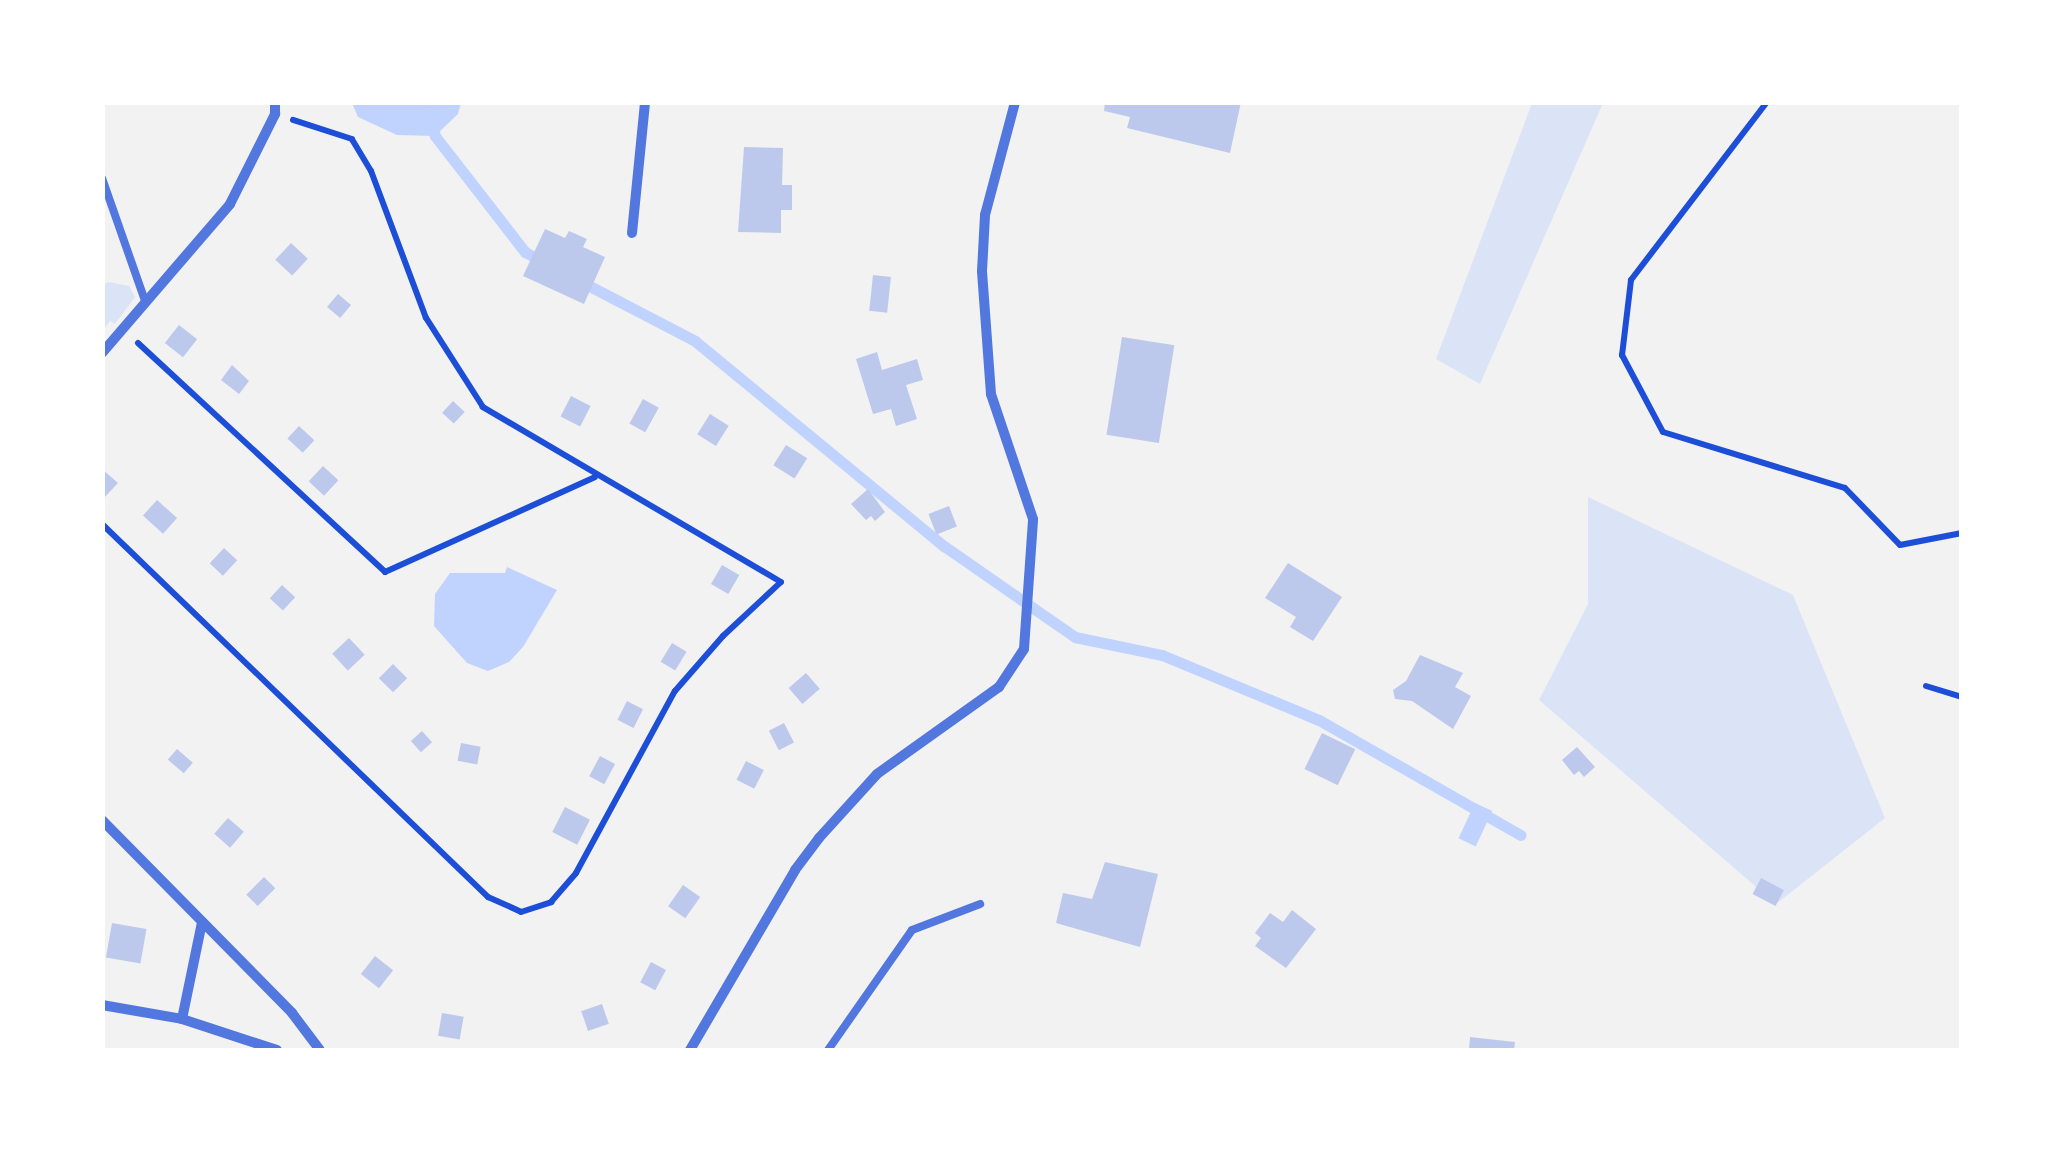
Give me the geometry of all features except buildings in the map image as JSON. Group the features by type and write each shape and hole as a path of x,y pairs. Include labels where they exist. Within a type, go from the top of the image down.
{"street":[{"path":"632,234 645,102"},
{"path":"690,1050 795,870 819,838 877,774 999,688 1024,649 1032,582 1033,519 992,394 982,271 986,215 1015,102"},
{"path":"102,353 230,204 275,108"},
{"path":"102,820 292,1013 320,1050"},
{"path":"182,1019 202,922"},
{"path":"102,1005 182,1019 276,1050"}],"lane":[{"path":"102,178 145,301"},
{"path":"828,1050 912,930 980,904"}],"path":[{"path":"1767,102 1631,280 1622,355 1664,432 1844,488 1900,545 1962,533"},
{"path":"102,524 488,897 521,912 551,902 576,872 675,691 724,636 781,582 595,477 482,407 426,318 371,171 352,140 275,108"},
{"path":"122,329 385,572 595,477"},
{"path":"1926,686 1962,697"}],"shaded area":[{"path":"1532,103 1603,103 1480,384 1436,359"},
{"path":"103,284 129,286 135,297 115,324 110,321 103,330"},
{"path":"1588,497 1793,595 1885,818 1776,904 1539,700 1588,604"}],"water":[{"path":"352,103 461,103 458,114 435,136 397,135 358,117"},
{"path":"507,567 557,590 523,647 509,662 488,671 467,663 434,626 435,594 450,573 505,573"},
{"path":"1475,803 1492,811 1476,846 1459,838"}],"waterway":[{"path":"430,102 435,136 525,252 544,262"},
{"path":"578,280 695,341 944,546 1075,637 1162,655 1319,720 1521,835"}]}
